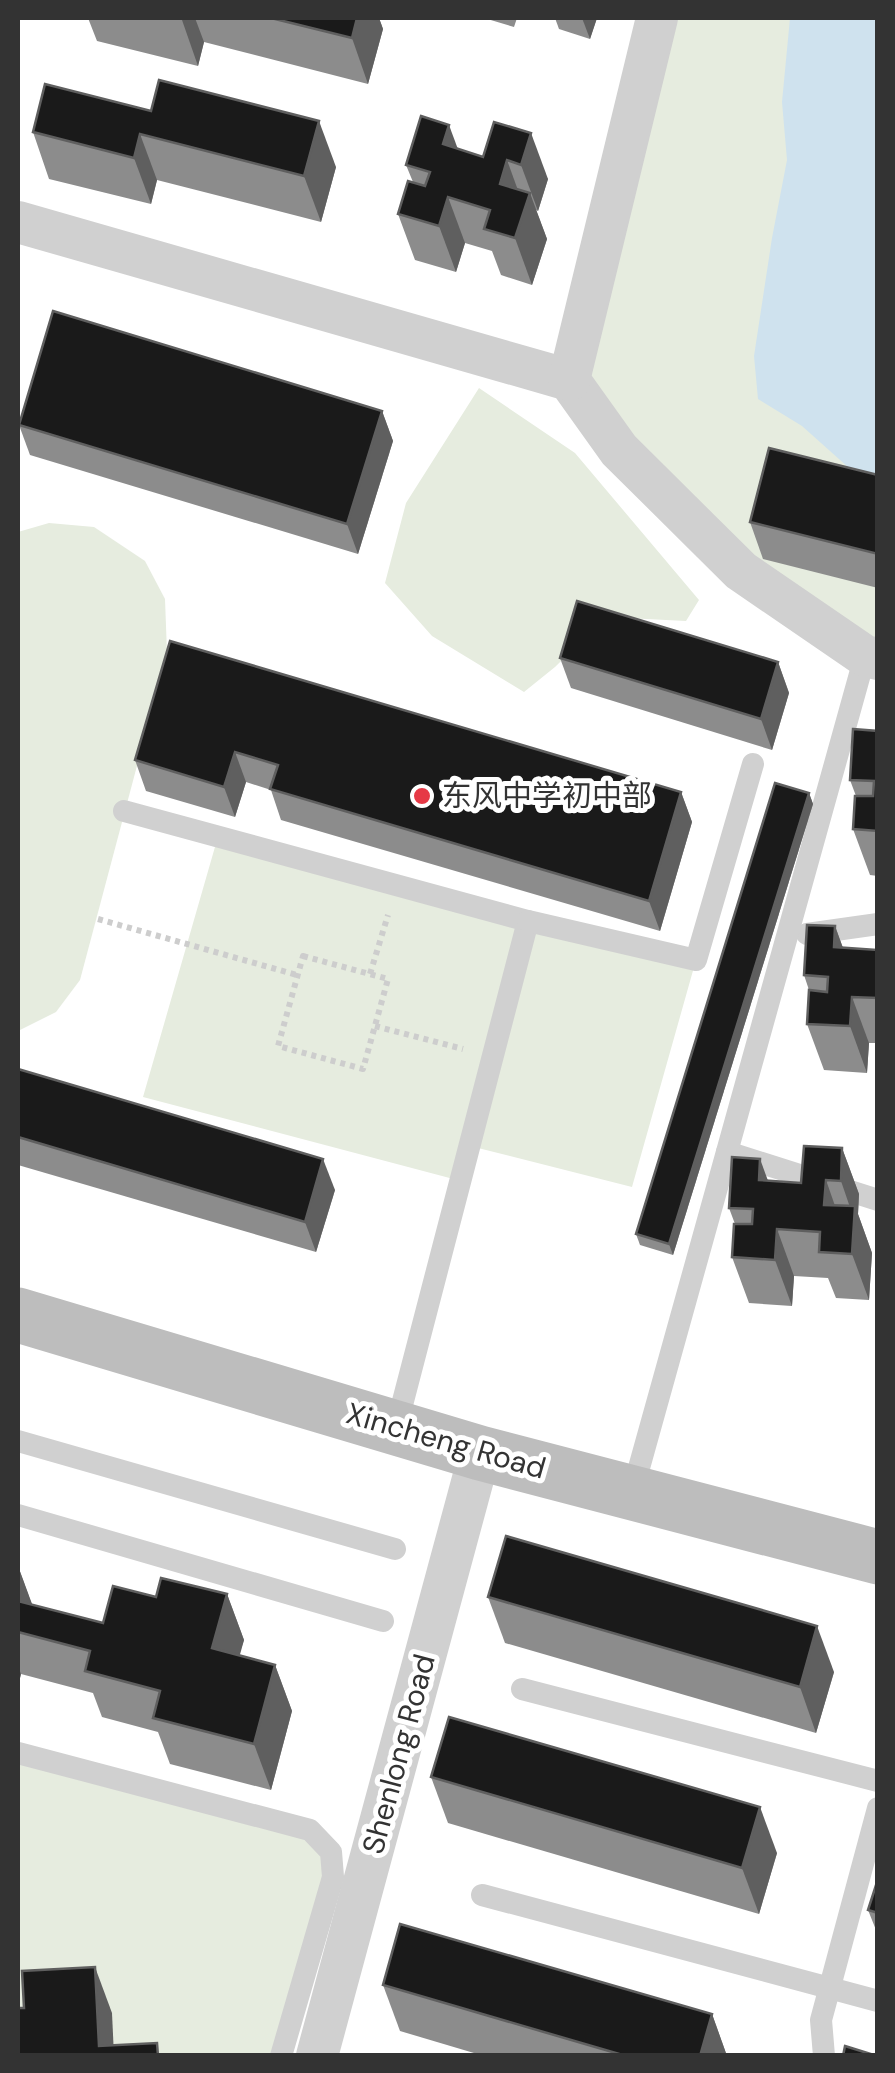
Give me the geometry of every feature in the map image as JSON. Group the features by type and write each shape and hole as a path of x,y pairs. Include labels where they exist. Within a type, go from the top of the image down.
{"street":[{"path":"569,380 657,18"},
{"path":"18,222 569,380 619,450 741,571 871,657"},
{"name":"Xincheng Road","path":"18,1315 480,1453 878,1557"},
{"name":"Shenlong Road","path":"318,2056 480,1453"}],"lane":[{"path":"632,1493 787,936 871,657"},
{"path":"124,811 528,921 696,960 753,764"},
{"path":"396,1428 528,921"},
{"path":"787,936 878,924"},
{"path":"727,1152 878,1200"},
{"path":"18,1441 395,1549"},
{"path":"18,1515 383,1621"},
{"path":"522,1689 878,1781"},
{"path":"18,1753 310,1830 331,1852 333,1877 281,2056"},
{"path":"824,2056 821,2020 878,1808"},
{"path":"482,1895 878,2001"}],"path":[{"path":"370,974 397,885"},
{"path":"98,918 297,975"},
{"path":"303,956 370,974 388,979 362,1069 278,1046 303,956"},
{"path":"375,1026 493,1056"}],"shaded area":[{"path":"657,18 877,18 877,659 741,571 569,380"},
{"path":"479,388 575,453 699,600 686,621 606,617 524,692 432,636 385,583 406,503"},
{"path":"49,523 94,527 145,561 165,599 167,653 80,980 56,1012 18,1031 18,532"},
{"path":"219,833 696,960 632,1187 470,1146 461,1181 143,1097"},
{"path":"18,1753 310,1830 331,1852 281,2055 18,2055"}],"water":[{"path":"790,18 877,18 877,475 849,468 802,426 758,399 754,356 787,160 782,102"}],"building":[{"path":"271,18 357,18 352,38"},
{"path":"159,80 319,121 304,176 140,134 134,158 33,132 45,84 151,111"},
{"path":"421,116 449,125 443,144 483,157 494,122 531,133 521,165 507,160 500,184 530,193 515,238 484,229 490,210 448,197 439,226 398,214 408,181 425,186 430,172 406,165"},
{"path":"53,311 382,411 347,524 19,425"},
{"path":"769,448 878,475 878,554 750,522"},
{"path":"577,601 778,662 761,719 560,658"},
{"path":"170,641 681,792 649,901 270,789 278,765 235,752 224,787 135,760"},
{"path":"853,729 878,731 878,831 853,829 855,796 873,796 874,781 850,780"},
{"path":"775,783 809,793 669,1244 636,1234"},
{"path":"807,925 835,926 834,947 877,950 878,936 878,998 852,997 850,1026 807,1024 809,990 827,992 828,977 804,975"},
{"path":"18,1069 323,1159 305,1222 18,1137"},
{"path":"804,1146 842,1148 841,1181 826,1180 824,1205 855,1206 852,1254 819,1252 820,1232 777,1229 775,1260 732,1257 734,1224 752,1224 753,1209 729,1208 732,1157 760,1159 759,1180 801,1183"},
{"path":"506,1536 817,1626 800,1687 488,1597"},
{"path":"161,1578 227,1594 212,1648 275,1665 254,1744 153,1718 160,1691 85,1671 90,1651 18,1632 18,1601 103,1623 113,1586 156,1597"},
{"path":"449,1717 760,1807 742,1868 431,1777"},
{"path":"878,1879 878,1913 868,1910"},
{"path":"400,1924 712,2014 700,2056 626,2056 383,1985"},
{"path":"95,1967 99,2046 157,2043 158,2056 18,2056 18,2008 24,2008 22,1971"},
{"path":"845,2046 877,2056 843,2056"}],"place":[{"name":"东风中学初中部","path":"422,796"}]}
